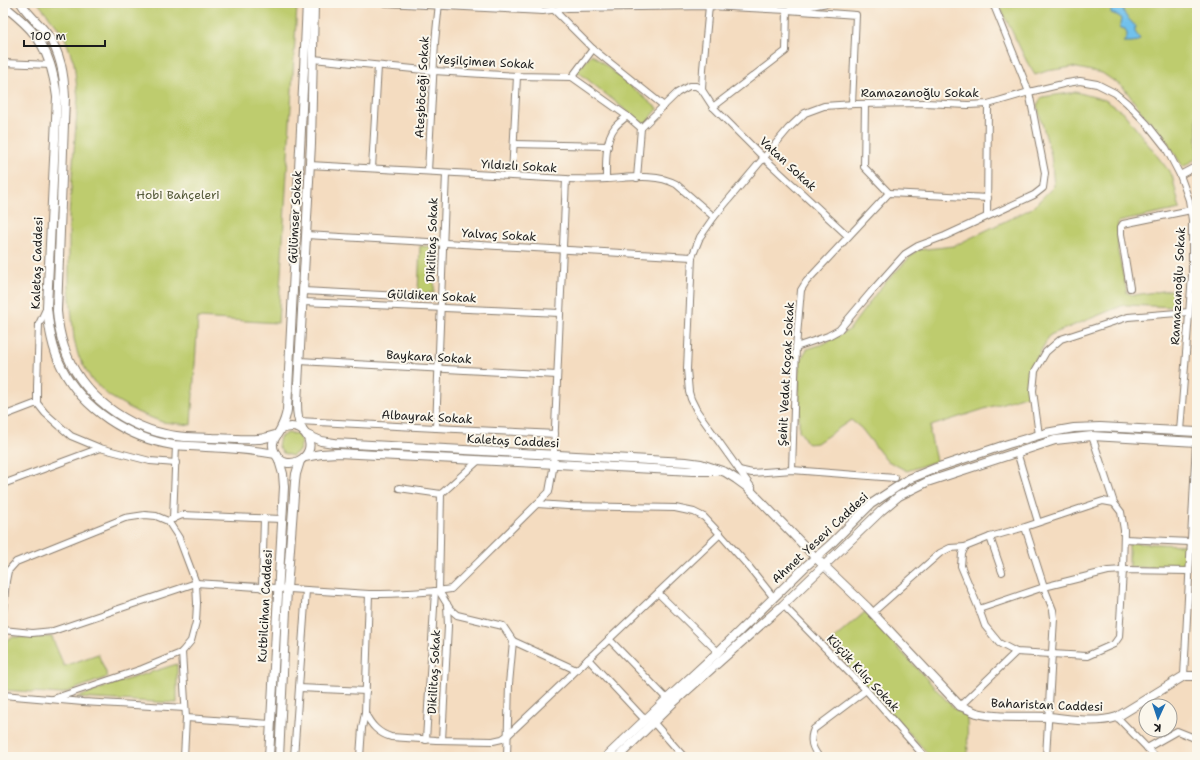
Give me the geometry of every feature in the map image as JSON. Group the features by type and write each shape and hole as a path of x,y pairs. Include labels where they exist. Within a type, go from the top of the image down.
{"main road":[{"name":"Kaletaş Caddesi","path":"21,3 48,34 52,41 65,80 57,311 64,349 76,372 87,388 107,407 125,419 152,430 176,436 260,439 278,432"},
{"path":"278,432 292,427 298,428 305,433 310,447 302,459 294,463 282,461 277,456 273,446 274,440 278,432 285,421 287,410 307,3"},
{"name":"Gülümser Sokak","path":"305,433 298,421 297,415 310,165 314,3"},
{"name":"Kaletaş Caddesi","path":"3,5 16,15 35,35 44,48 55,79 57,96 47,307 48,323 54,347 62,368 71,383 88,403 104,416 122,427 147,439 176,445 245,449 277,456"},
{"name":"Ahmet Yesevi Caddesi","path":"618,757 667,699 718,652 806,566 830,545 871,504 909,479 936,468 1039,435 1074,428 1100,427 1197,432"},
{"name":"Kaletaş Caddesi","path":"305,433 321,441 334,443 554,459"},
{"name":"Ahmet Yesevi Caddesi","path":"606,757 783,605 881,511 899,496 927,482 1055,440 1092,436 1196,442"},
{"name":"Kaletaş Caddesi","path":"302,459 332,453 479,460 554,459 701,464 719,470 736,479 760,499 825,566"},
{"name":"Kutbilcihan Caddesi","path":"269,757 284,481 277,456"},
{"name":"Kutbilcihan Caddesi","path":"278,757 294,482 302,459"},
{"name":"Baharistan Caddesi","path":"825,566 872,613 960,706 978,713 986,715 1049,717 1095,721 1109,720 1117,717 1184,676"},
{"path":"1184,676 1197,676"}],"street":[{"path":"385,3 489,6 543,11 554,10 567,5 709,6 856,15 852,104"},
{"path":"788,10 828,3"},
{"path":"796,347 828,336 839,330 905,254 918,246 945,236 1034,194 1043,188 1045,173 1029,92 995,8 991,3"},
{"name":"Ateşböceği Sokak","path":"428,171 438,5"},
{"path":"702,90 709,6"},
{"path":"554,10 593,50 664,106"},
{"path":"713,107 786,51 788,10"},
{"path":"593,50 572,77 642,128"},
{"name":"Yeşilçimen Sokak","path":"312,60 434,71 517,76 572,77"},
{"path":"3,63 51,65"},
{"path":"372,168 378,66"},
{"path":"512,176 517,76"},
{"name":"Ramazanoğlu Sokak","path":"760,499 697,411 689,392 687,369 692,257 700,237 714,217 788,129 805,113 824,106 925,103 968,105 988,104 1029,92 1080,81 1097,84 1115,93 1127,103 1147,124 1166,148 1180,175 1191,210 1195,272 1189,312 1180,431"},
{"path":"637,178 642,128 677,93 689,86 696,86 702,90"},
{"name":"Vatan Sokak","path":"702,90 713,107 764,158 848,236"},
{"path":"865,104 864,167 889,192 988,198"},
{"path":"988,104 988,216"},
{"path":"606,179 608,146 614,127 627,116"},
{"path":"514,144 608,146"},
{"name":"Yıldızlı Sokak","path":"310,165 566,179 655,178 676,184 714,217"},
{"path":"1180,175 1197,166"},
{"name":"Dikilitaş Sokak","path":"436,428 446,173"},
{"path":"3,630 32,632 53,631 196,583 369,594 396,594 450,589 549,492 554,459 566,179"},
{"name":"Şehit Vedat Koçak Sokak","path":"792,470 796,347 801,290 806,282 889,192"},
{"path":"1130,288 1120,234 1123,224 1191,210"},
{"name":"Yalvaç Sokak","path":"306,235 692,257"},
{"path":"303,291 441,298"},
{"name":"Güldiken Sokak","path":"302,302 560,313"},
{"path":"47,307 39,324 36,386 38,403 45,413 71,436 100,448 150,461 176,463"},
{"path":"1039,435 1033,391 1035,371 1046,352 1061,339 1128,317 1189,312"},
{"name":"Baykara Sokak","path":"299,361 557,375"},
{"path":"3,416 38,403"},
{"name":"Albayrak Sokak","path":"298,421 555,434"},
{"path":"965,547 962,554 961,566 980,609 984,626 999,643 1016,652 1087,656 1114,644 1119,637 1124,530 1121,512 1114,503 1092,436"},
{"path":"1184,676 1196,442"},
{"path":"54,699 142,669 181,653 191,641 196,622 196,583 180,538 170,520 176,463 176,445"},
{"path":"3,484 100,448"},
{"path":"1017,452 1038,522"},
{"path":"426,740 437,591 441,494 479,460"},
{"path":"739,470 752,473 792,470 894,478"},
{"path":"400,488 441,494"},
{"path":"872,613 940,553 950,548 965,547 990,537 1103,501 1114,503"},
{"path":"537,504 675,508 694,512 704,517 720,534 774,598"},
{"path":"3,612 8,571 16,562 125,518 145,515 170,520 182,514 282,519"},
{"path":"262,588 264,518"},
{"path":"1025,527 1053,610 1054,618 1046,757"},
{"path":"365,713 370,723 376,730 386,736 391,737 426,740 493,741 502,739 720,534"},
{"path":"990,537 1002,572"},
{"path":"1124,539 1190,542"},
{"path":"980,609 1044,587 1108,571 1189,571"},
{"path":"294,757 306,590"},
{"path":"437,591 457,615 503,626 513,640 576,670"},
{"path":"658,592 718,652"},
{"path":"360,757 362,728 365,713 369,594"},
{"name":"Dikilitaş Sokak","path":"442,740 448,626 447,604"},
{"name":"Küçük Kılıç Sokak","path":"783,605 866,690 925,757"},
{"path":"609,638 667,699"},
{"path":"506,757 509,684 513,640"},
{"path":"182,652 186,718 184,757"},
{"path":"960,706 1016,652"},
{"path":"588,659 684,757"},
{"path":"299,688 366,691"},
{"path":"819,757 811,744 814,729 866,690"},
{"path":"3,695 185,708"},
{"path":"1117,717 1156,757"},
{"path":"186,718 271,724"},
{"path":"1147,748 1177,731 1197,739"}],"green space":[{"name":"Hobi Bahçeleri","path":"38,3 296,3 278,323 198,318 191,425 162,422 137,412 109,396 91,379 78,355 74,339 69,287 69,216 78,98 74,63 64,35"},
{"path":"998,3 1197,3 1197,158 1183,167 1164,137 1143,114 1124,88 1102,73 1072,67 1047,71 1035,75"},
{"path":"592,54 658,109 644,125 577,71"},
{"path":"1076,92 1105,100 1123,112 1172,175 1180,209 1118,222 1118,252 1127,293 1134,295 1177,289 1177,307 1124,305 1050,335 1036,359 1028,380 1028,395 931,426 930,433 936,461 907,471 886,460 861,428 851,420 817,443 808,444 799,430 799,362 807,349 823,344 849,330 880,288 917,250 954,246 1032,208 1054,186 1051,155 1037,105 1042,97"},
{"path":"420,246 436,247 434,293 418,293"},
{"path":"288,433 297,434 302,442 299,451 292,456 283,453 278,446 280,437"},
{"path":"1196,530 1197,571 1194,571"},
{"path":"1129,543 1185,545 1184,568 1129,567"},
{"path":"865,612 948,702 956,710 967,716 968,757 931,757 828,644"},
{"path":"12,637 52,637 64,666 98,654 108,677 61,694 3,690 6,641"},
{"path":"177,664 177,703 76,698 116,683"}],"water":[{"path":"1119,3 1122,4 1125,15 1135,26 1135,32 1140,39 1138,41 1123,42 1127,38 1127,35 1125,29 1121,28 1121,19 1119,16 1111,13 1111,5"}]}
